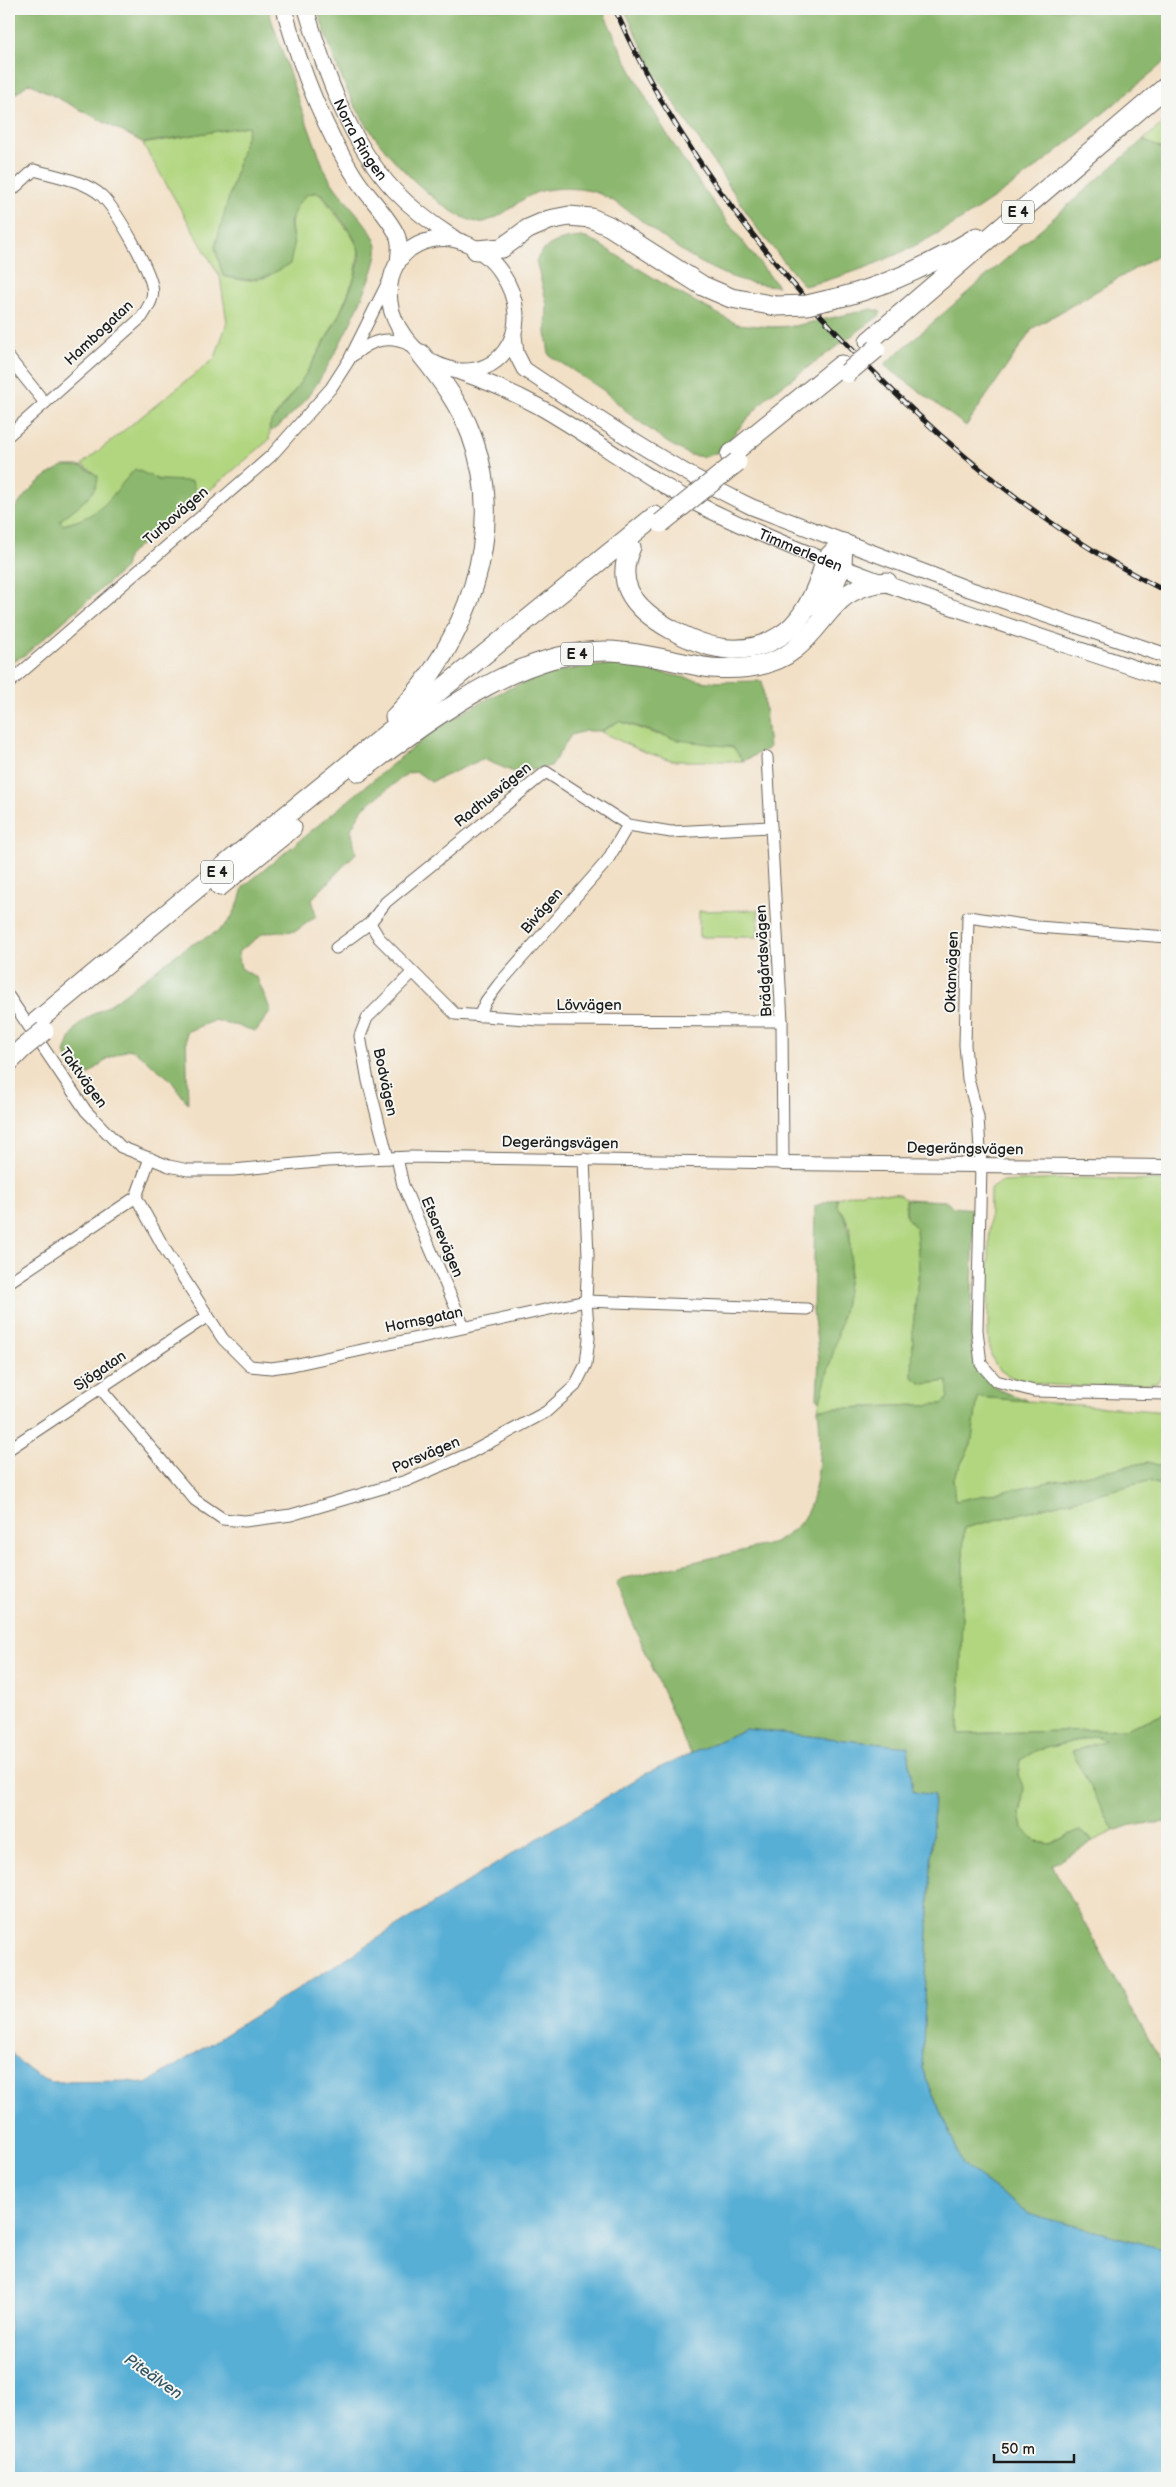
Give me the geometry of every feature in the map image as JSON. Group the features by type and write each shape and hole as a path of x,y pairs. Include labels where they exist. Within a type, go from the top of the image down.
{"highway":[{"name":"E 4","path":"873,345 1018,212 1167,86"},
{"name":"E 4","path":"40,1027 323,786 844,369 1167,100"},
{"name":"E 4","path":"476,250 502,248 528,229 548,220 569,216 591,218 616,230 703,286 731,298 776,306 807,305 863,291 908,274 960,247 1018,212"},
{"name":"E 4","path":"323,786 400,711 429,675 459,623 479,568 485,533 485,508 484,484 477,451 456,402 417,350"},
{"name":"E 4","path":"9,1062 17,1045 104,978 356,774 631,547 658,519"},
{"name":"E 4","path":"815,627 834,563 843,542"},
{"name":"E 4","path":"631,547 626,558 625,575 630,593 636,601 679,633 715,648 747,649 764,644 793,626 834,563"},
{"name":"E 4","path":"356,774 417,730 474,693 554,658 609,651 711,668 746,668 764,664 782,658 794,650 848,592 864,585 886,582"}],"main road":[{"name":"Norra Ringen","path":"284,9 311,86 343,156 363,189 395,231 399,243 394,269"},
{"name":"Norra Ringen","path":"306,9 321,55 344,110 372,162 406,202 457,240"},
{"path":"440,238 457,240 476,250 497,269 511,290 518,318 514,335 507,348 496,361 481,369 459,371 439,366 417,350 399,328 391,311 388,292 394,269 411,249 422,242 440,238"},
{"name":"Timmerleden","path":"514,335 516,353 524,369 656,456 752,507 963,587 1167,656"},
{"name":"Timmerleden","path":"459,371 506,390 541,408 702,507 834,563 1167,679"}],"street":[{"name":"Hambogatan","path":"9,192 34,170 83,185 101,195 119,219 152,286 152,300 142,318 9,435"},
{"name":"Turbovägen","path":"9,683 271,456 314,408 349,360 394,269"},
{"name":"Turbovägen","path":"349,360 363,347 377,340 392,339 417,350"},
{"path":"9,358 45,403"},
{"name":"Brädgårdsvägen","path":"767,757 782,1020 783,1163"},
{"name":"Radhusvägen","path":"336,948 370,924 386,902 546,772 628,825 671,832 771,827"},
{"name":"Bivägen","path":"479,1016 486,1001 499,984 607,861 628,825"},
{"name":"Oktanvägen","path":"981,1166 978,1117 968,1079 965,1045 968,917 1038,927 1167,937"},
{"path":"370,924 379,938 413,972"},
{"name":"Lövvägen","path":"413,972 455,1014 539,1020 782,1020"},
{"name":"Bodvägen","path":"392,1158 368,1081 360,1036 367,1018 413,972"},
{"name":"Taktvägen","path":"9,997 86,1111 121,1147 150,1158"},
{"path":"9,1282 136,1197 150,1158"},
{"name":"Degerängsvägen","path":"150,1158 169,1166 188,1170 218,1170 392,1158 1167,1167"},
{"name":"Etsarevägen","path":"392,1158 464,1327"},
{"name":"Porsvägen","path":"101,1389 195,1500 208,1511 223,1519 245,1521 291,1515 406,1482 468,1454 546,1412 575,1386 586,1364 589,1338 586,1301 588,1256 584,1159"},
{"path":"981,1166 977,1330 981,1364 996,1381 1034,1391 1167,1394"},
{"name":"Hornsgatan","path":"136,1197 164,1248 208,1316 223,1338 250,1366 271,1368 293,1365 586,1301 807,1309"},
{"name":"Sjögatan","path":"9,1449 208,1316"}],"green space":[{"path":"9,9 268,9 321,161 333,185 370,230 377,247 376,259 363,296 331,360 305,400 272,431 269,428 271,422 296,389 311,365 340,313 351,288 358,266 359,250 353,237 323,195 316,192 306,195 297,205 290,223 294,245 290,264 258,279 223,276 215,247 249,126 144,143 29,83 9,99"},
{"path":"317,9 602,9 652,108 685,162 739,237 778,286 744,281 713,269 670,243 622,206 600,194 585,190 566,188 540,191 527,197 498,217 484,222 473,221 455,213 413,180 377,140 357,110 344,84"},
{"path":"624,9 1167,9 1167,60 1042,163 998,195 953,224 906,250 856,271 804,286 759,231 656,75"},
{"path":"1167,120 1167,151 1143,140"},
{"path":"250,125 215,247 223,276 246,281 268,277 294,245 292,216 294,209 310,193 320,193 352,236 359,250 355,276 339,315 304,378 271,422 269,440 198,500 192,482 160,480 149,476 84,519 62,525 59,521 89,497 93,472 82,464 215,358 227,322 220,277 143,144"},
{"path":"1143,140 1167,151 1167,253 1155,257 1033,328 966,426 884,365"},
{"path":"582,237 592,240 675,291 737,324 771,327 794,326 872,309 881,312 879,316 768,396 718,452 705,457 690,455 668,443 632,416 603,390 549,355 546,332 547,304 536,261 545,249 555,242"},
{"path":"63,466 82,466 98,476 94,490 60,521 63,525 88,516 105,504 135,469 159,480 192,481 198,500 151,540 138,546 127,557 125,568 26,654 9,664 9,512 17,506 36,484"},
{"path":"623,665 707,682 762,681 769,748 743,761 733,747 678,740 619,721 601,731 585,731 571,735 551,766 516,773 483,759 431,782 417,772 408,773 363,808 351,829 356,853 312,899 316,916 296,931 264,933 238,952 241,968 257,978 271,1011 256,1031 215,1020 186,1032 188,1104 170,1079 135,1051 128,1049 107,1059 85,1078 73,1072 65,1053 70,1040 80,1024 119,998 177,954 223,927 233,914 243,887 428,735 474,706 520,684 569,670 595,666"},
{"path":"619,721 655,734 733,747 743,761 675,761 644,752 601,732"},
{"path":"758,910 758,937 699,937 699,911"},
{"path":"1081,1178 1167,1181 1167,1365 1157,1383 1075,1386 1031,1382 1013,1377 1000,1370 992,1357 988,1331 990,1189 1001,1182"},
{"path":"866,1191 899,1194 906,1199 906,1217 916,1228 918,1245 919,1268 913,1328 923,1384 948,1381 949,1397 942,1404 818,1409 850,1273 850,1228 843,1212 837,1206 837,1198"},
{"path":"837,1198 837,1206 846,1222 850,1245 849,1271 839,1329 820,1401 817,1398 819,1359 813,1311 815,1206"},
{"path":"906,1199 945,1201 953,1207 974,1209 971,1344 975,1361 982,1375 993,1386 1027,1401 978,1397 971,1445 953,1479 955,1501 1148,1462 1167,1468 1167,1487 1148,1481 964,1528 959,1734 1125,1729 1167,1713 1167,1822 1131,1825 1114,1831 1072,1752 1105,1740 1097,1736 1037,1750 1020,1760 1018,1775 1024,1788 1020,1814 1023,1828 1037,1842 1051,1844 1079,1830 1093,1841 1052,1865 1167,2072 1167,2250 1029,2214 963,2165 922,2068 934,1795 913,1792 908,1747 746,1729 690,1754 616,1584 621,1579 775,1543 787,1535 801,1521 814,1494 820,1450 818,1409 942,1404 948,1398 948,1381 923,1384 912,1377 913,1328 919,1268 916,1228 906,1217"},
{"path":"978,1397 1167,1412 1167,1468 1148,1462 955,1502 953,1479 971,1445"},
{"path":"1148,1481 1167,1487 1167,1713 1125,1729 959,1734 964,1528"},
{"path":"1096,1736 1106,1740 1073,1752 1114,1831 1093,1841 1088,1836 1068,1835 1051,1844 1037,1842 1023,1828 1020,1814 1023,1801 1018,1776 1020,1760 1037,1750"}],"water":[{"name":"Piteälven","path":"746,1729 908,1747 913,1792 934,1795 922,2068 963,2165 1029,2214 1167,2250 1167,2478 9,2478 9,2050 28,2069 52,2082 129,2081 146,2084 504,1859 643,1775"}],"railway":[{"path":"615,9 633,49 699,162 778,266 845,343 929,425 1018,499 1066,533 1116,564 1167,592"}]}
